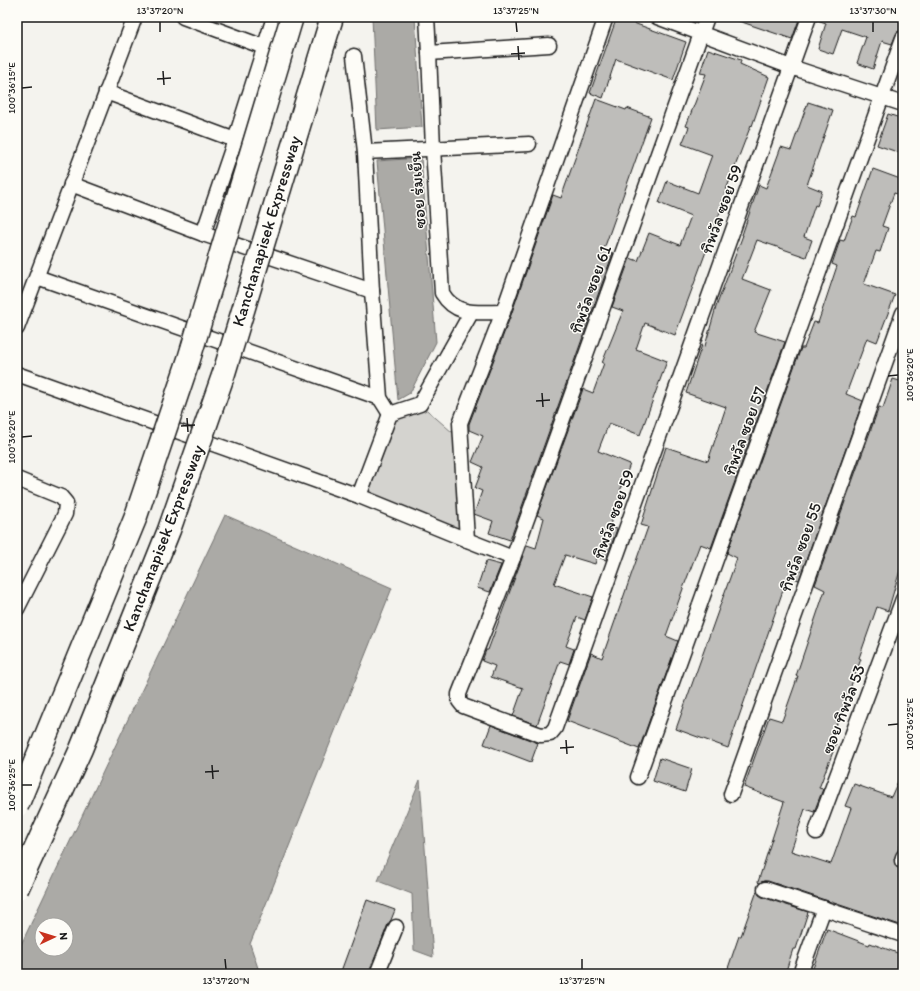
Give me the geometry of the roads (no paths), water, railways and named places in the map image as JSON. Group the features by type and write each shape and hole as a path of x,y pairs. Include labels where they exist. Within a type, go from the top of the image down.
{"highway":[{"name":"Kanchanapisek Expressway","path":"17,806 135,519 189,359 292,17"},
{"name":"Kanchanapisek Expressway","path":"17,889 81,749 169,530 224,373 332,17"}],"street":[{"path":"17,328 135,17"},
{"path":"183,17 264,47"},
{"path":"203,234 236,140 274,17"},
{"name":"ซอย ร่มเย็น","path":"427,17 442,293 447,302 455,308 471,312 503,312"},
{"path":"467,540 460,423 503,312 606,17"},
{"path":"657,17 791,67 903,104"},
{"name":"ทิพวัล ซอย 61","path":"513,558 707,17"},
{"path":"791,67 808,17"},
{"name":"ทิพวัล ซอย 57","path":"638,777 903,38"},
{"path":"429,53 549,45"},
{"path":"354,56 365,152 372,291 380,398 390,414"},
{"name":"ทิพวัล ซอย 59","path":"513,558 459,694 459,701 463,706 541,735 550,734 555,728 791,67"},
{"path":"106,92 236,140"},
{"path":"365,152 528,144"},
{"path":"71,184 203,234 372,291"},
{"path":"37,277 380,398"},
{"path":"390,414 420,404 471,312"},
{"name":"ทิพวัล ซอย 55","path":"731,794 903,313"},
{"path":"17,374 359,496 513,558"},
{"path":"359,496 390,414"},
{"path":"17,479 61,497 66,503 65,514 17,609"},
{"name":"ซอย ทิพวัล 53","path":"816,832 903,599"},
{"path":"765,889 903,935"},
{"path":"800,974 824,908"},
{"path":"377,974 396,927"}]}
